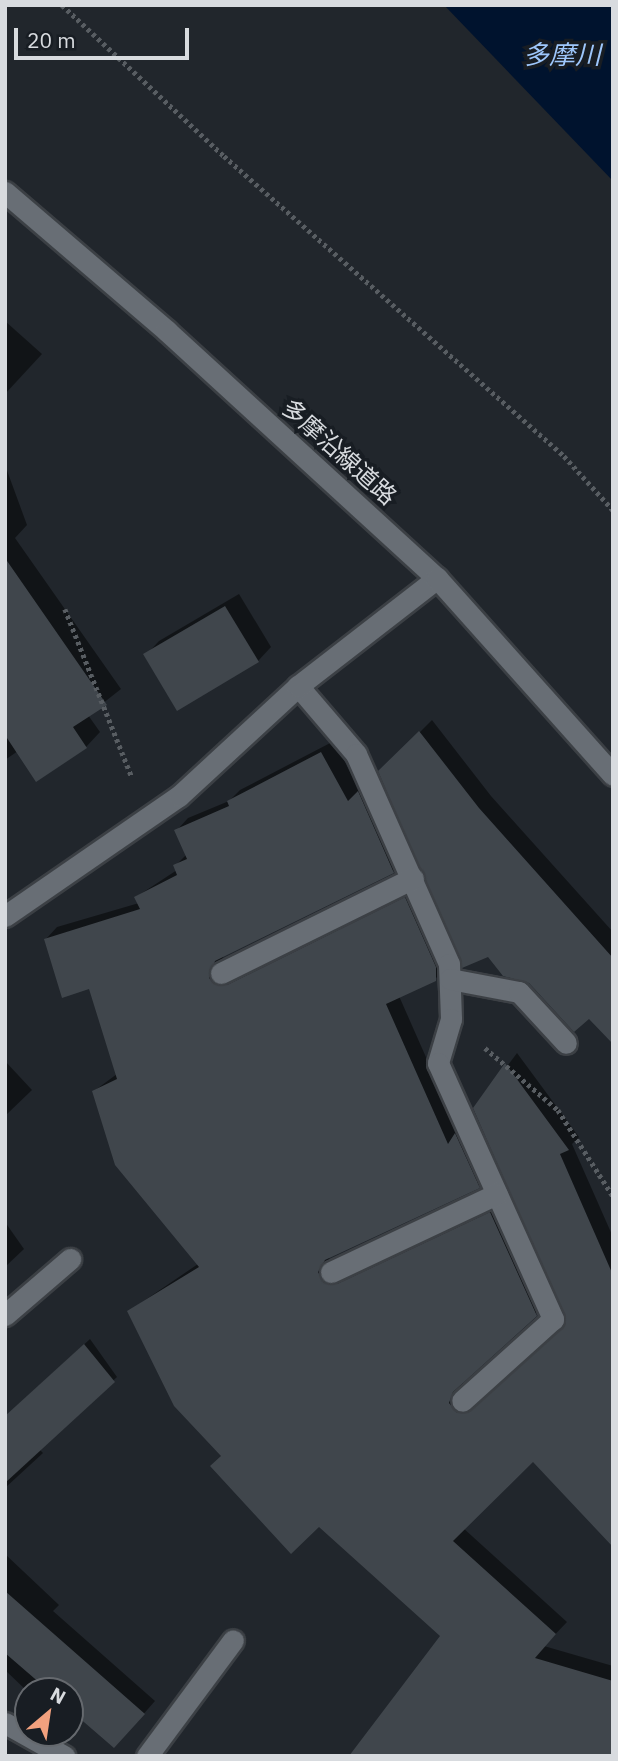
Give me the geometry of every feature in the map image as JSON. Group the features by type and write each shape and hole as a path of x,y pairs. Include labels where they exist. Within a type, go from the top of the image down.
{"street":[{"name":"多摩沿線道路","path":"5,192 167,331 437,578 613,775"},
{"path":"5,916 179,796 298,686 437,578"},
{"path":"298,686 356,754 449,964 450,1019 438,1063 553,1319 462,1401"},
{"path":"221,972 413,878"},
{"path":"450,979 519,992 566,1043"},
{"path":"331,1272 497,1194"},
{"path":"5,1315 70,1259"},
{"path":"147,1756 233,1640"},
{"path":"5,1723 64,1756"}],"path":[{"path":"62,5 224,156 564,456 613,510"},
{"path":"65,609 148,817"},
{"path":"450,1019 558,1110 613,1196"}],"water":[{"name":"多摩川","path":"444,5 613,5 613,181"}],"building":[{"path":"5,558 107,705 73,727 87,748 36,782 5,735"},
{"path":"225,606 259,662 177,711 143,654"},
{"path":"419,731 479,808 613,958 613,1044 589,1019 574,1032 529,983 503,976 488,957 462,968 378,771"},
{"path":"321,752 348,801 358,791 394,873 215,961 209,978 214,984 227,985 405,897 436,967 436,981 386,1004 448,1144 455,1133 480,1188 325,1260 318,1272 324,1283 337,1284 490,1212 537,1316 453,1392 449,1403 457,1413 471,1411 566,1321 473,1108 505,1063 569,1150 560,1154 613,1275 613,1547 533,1462 453,1541 556,1634 535,1658 613,1681 613,1756 349,1756 440,1636 319,1527 291,1554 210,1466 221,1456 174,1406 127,1311 199,1267 115,1165 92,1091 117,1079 89,989 62,998 44,939 140,909 134,897 177,875 173,865 187,859 174,830 229,806 227,801"},
{"path":"84,1344 115,1382 5,1483 5,1416"},
{"path":"5,1591 145,1714 114,1748 84,1722 84,1677 33,1677 5,1653"}]}
